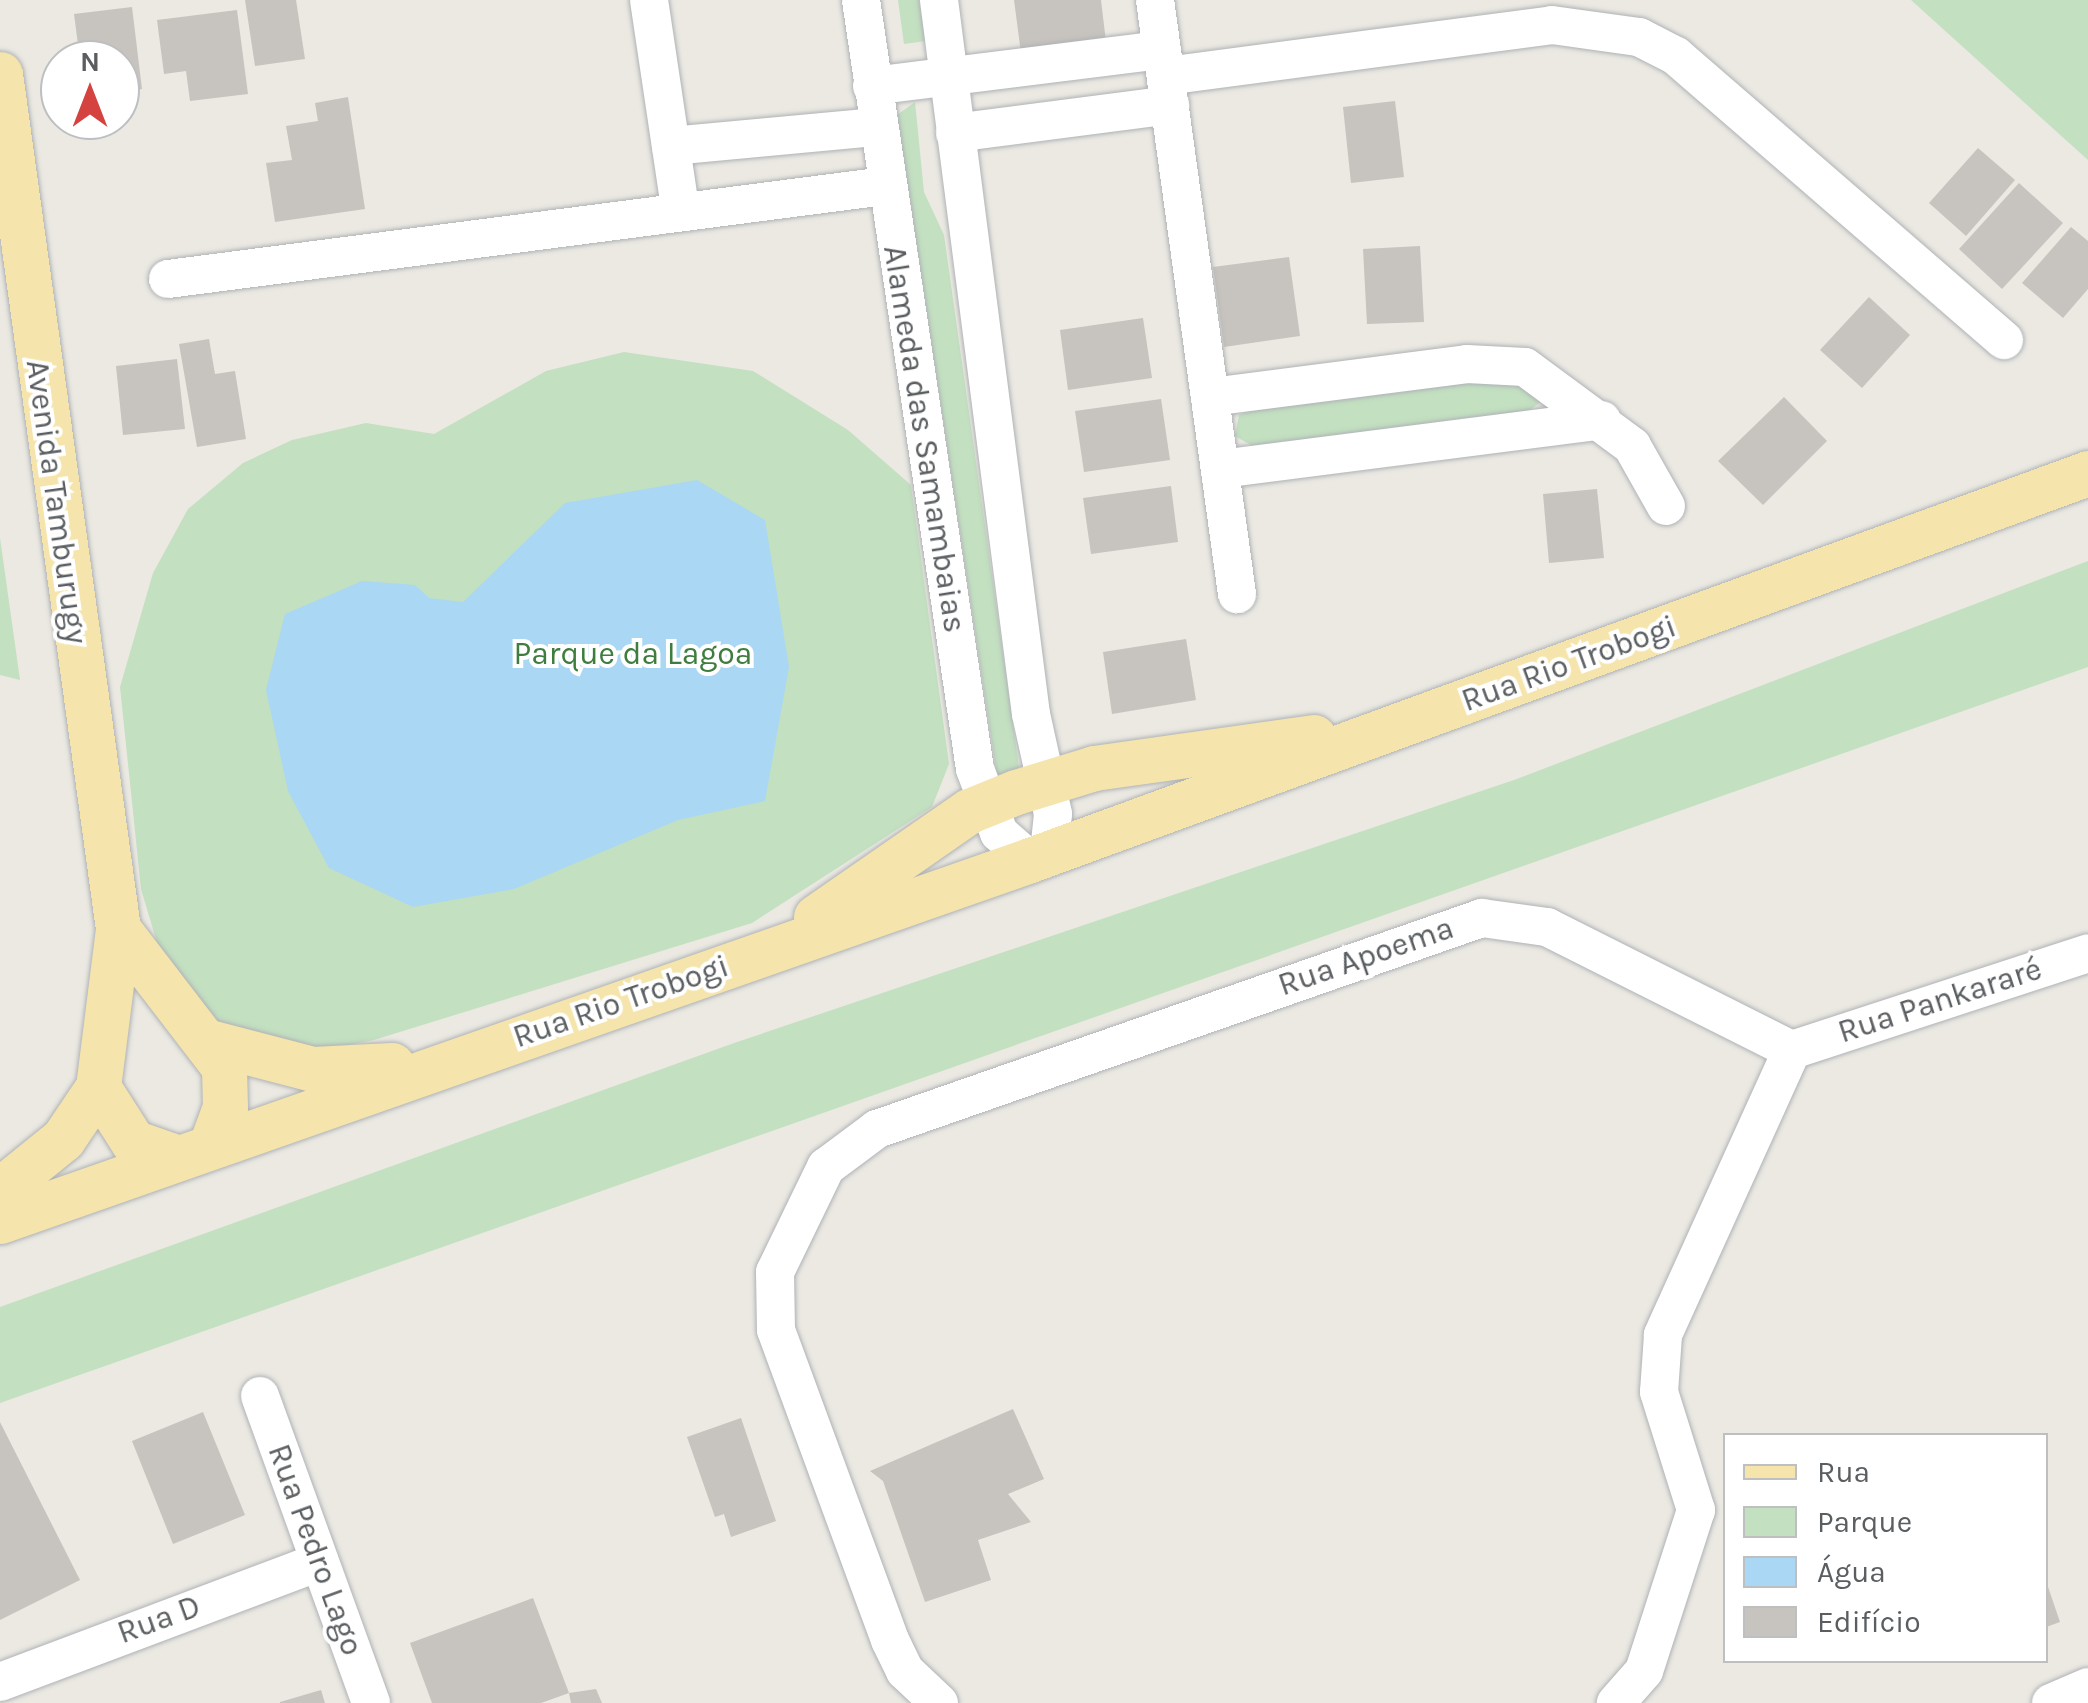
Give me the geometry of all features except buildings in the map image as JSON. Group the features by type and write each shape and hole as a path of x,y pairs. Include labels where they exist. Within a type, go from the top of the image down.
{"main road":[{"name":"Avenida Tamburugy","path":"0,74 118,930 98,1087"},
{"name":"Rua Rio Trobogi","path":"194,1151 1040,857 2088,473"},
{"path":"765,952 985,803 1044,782 1409,724"},
{"name":"Avenida Tamburugy","path":"118,930 160,992 213,1043"},
{"path":"213,1043 313,1069 466,1056"},
{"path":"0,1221 194,1151 227,1086 213,1043"},
{"path":"0,1190 63,1138 98,1087 133,1142 194,1151"}],"street":[{"path":"649,0 680,208"},
{"name":"Alameda das Samambaias","path":"861,0 885,186 985,803 999,832 1040,857 1044,782 939,0"},
{"path":"1155,0 1237,594"},
{"path":"872,86 1026,67 1166,77 1552,26 1639,37 1676,56 2004,340"},
{"path":"956,133 1034,123 1166,77"},
{"path":"671,146 877,127"},
{"path":"168,279 680,208 885,186"},
{"path":"1211,397 1495,363 1552,380 1602,420 1651,471 1666,506"},
{"path":"1221,468 1602,420"},
{"name":"Rua Apoema","path":"939,1703 905,1671 890,1640 776,1330 771,1301 783,1247 848,1144 1482,918 1547,927 1792,1050"},
{"name":"Rua Pankararé","path":"1792,1050 2088,952"},
{"path":"1616,1703 1644,1671 1696,1510 1658,1392 1663,1335 1792,1050"},
{"name":"Rua Pedro Lago","path":"260,1396 371,1703"},
{"name":"Rua D","path":"0,1682 319,1562"},
{"path":"2051,1703 2088,1687"}],"green space":[{"path":"898,0 919,0 926,41 904,44"},
{"path":"1911,0 2088,0 2088,160"},
{"path":"915,102 924,192 944,235 1019,767 1018,778 998,782 897,115"},
{"name":"Parque da Lagoa","path":"624,352 753,371 848,430 911,485 949,764 932,807 752,923 374,1040 322,1050 221,1024 161,956 141,889 120,687 153,573 188,509 243,463 292,440 366,423 434,434 546,371"},
{"path":"1482,380 1526,386 1543,400 1526,413 1256,448 1235,436 1239,415 1254,409"},
{"path":"0,538 20,680 0,675"},
{"path":"2088,561 2088,667 0,1403 0,1307 737,1042 1514,780"}],"water":[{"path":"697,480 765,520 789,667 765,801 678,820 514,889 413,907 329,868 288,791 266,690 285,614 362,581 415,585 429,598 463,602 565,503"}]}
